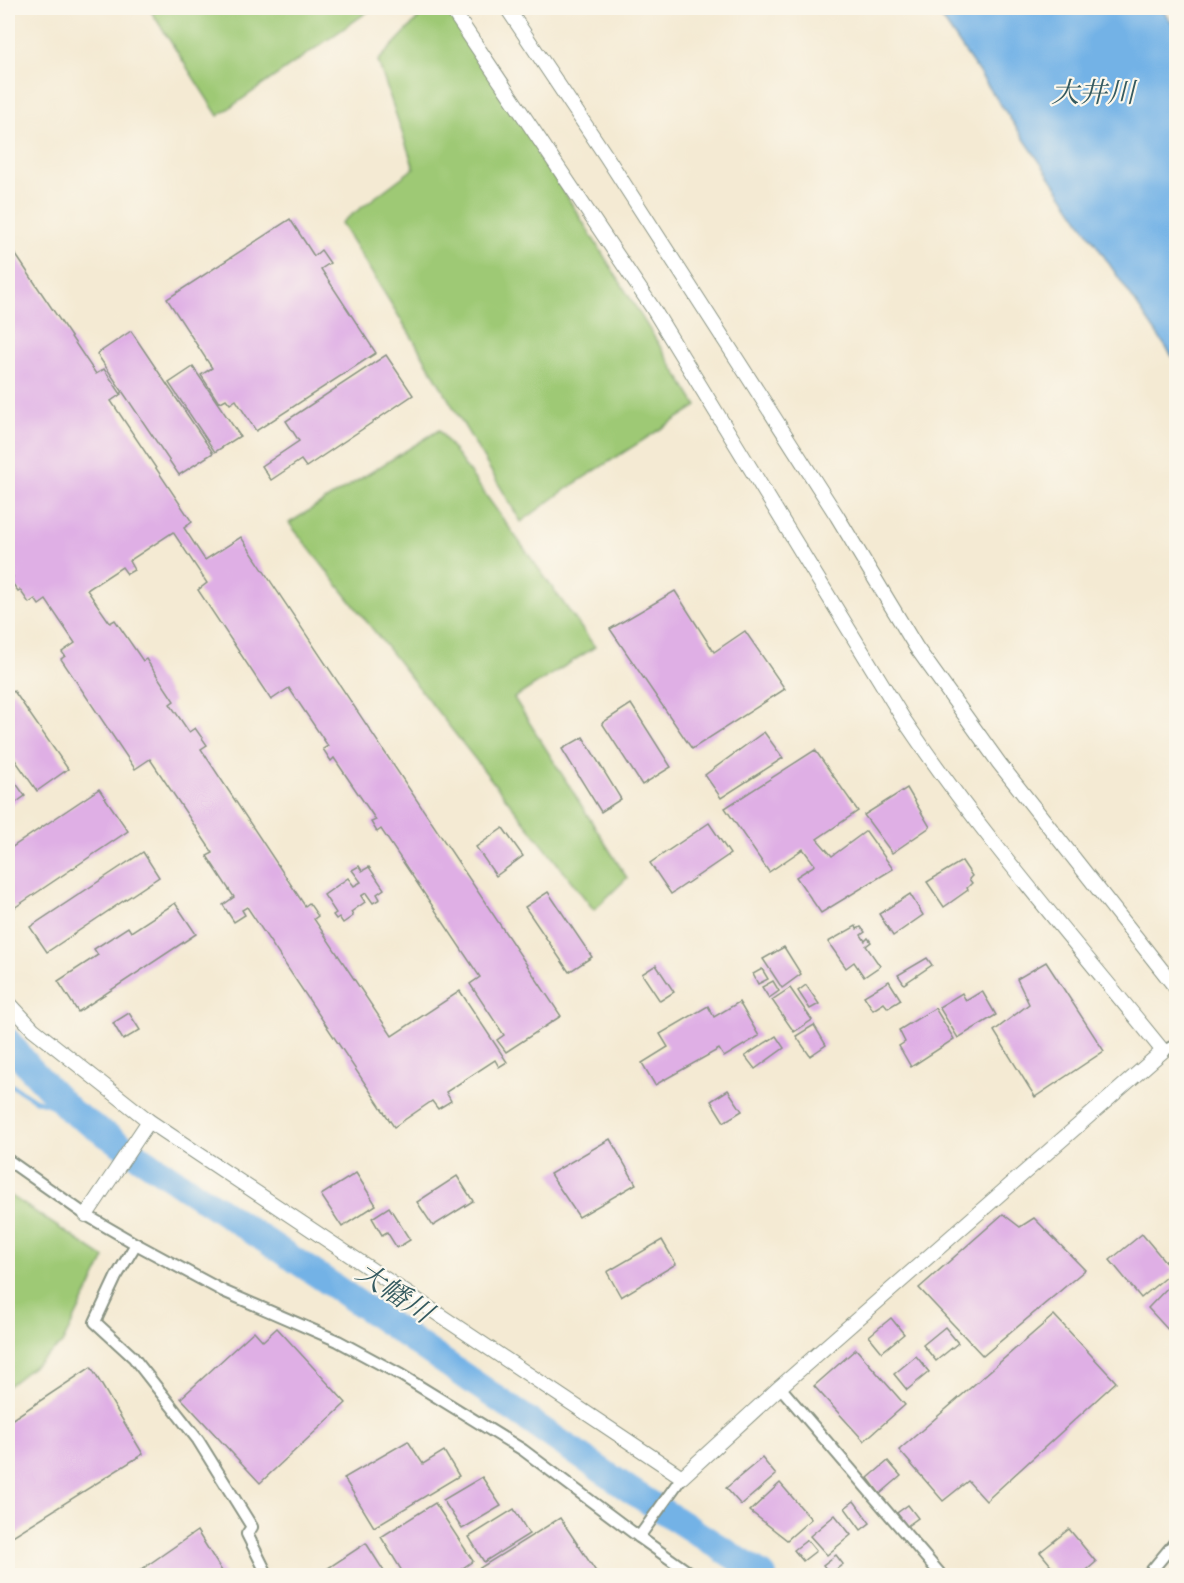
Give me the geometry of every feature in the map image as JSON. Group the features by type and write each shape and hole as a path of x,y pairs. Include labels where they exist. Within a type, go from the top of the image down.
{"street":[{"path":"451,8 652,307 891,700 930,759 1163,1051"},
{"path":"507,8 732,351 837,516 916,648 999,763 1176,988"},
{"path":"8,1002 33,1029 149,1121 682,1477"},
{"path":"639,1537 682,1477 1163,1051 1176,1045"},
{"path":"86,1215 149,1121"},
{"path":"8,1160 86,1215 136,1244 223,1291 338,1341 401,1375 523,1450 694,1575"},
{"path":"136,1244 116,1276 95,1322 133,1357 198,1440 252,1527 247,1534 268,1575"},
{"path":"780,1388 942,1575"},
{"path":"1147,1575 1176,1541"}],"green space":[{"path":"149,8 373,8 218,116"},
{"path":"428,8 450,8 697,406 569,487 521,522 413,339 341,223 414,168 378,61"},
{"path":"439,430 595,647 514,698 627,878 594,910 289,523"},
{"path":"8,1194 105,1258 62,1344 8,1386"}],"water":[{"name":"大井川","path":"935,8 1161,8 1176,28 1176,362"}],"building":[{"path":"290,219 314,256 321,250 330,263 321,269 376,353 256,431 236,400 230,404 226,399 219,403 201,375 212,368 167,299"},
{"path":"14,252 96,374 104,369 121,394 111,401 192,522 184,528 205,560 241,537 561,1016 506,1052 497,1040 504,1035 470,984 480,977 381,829 377,832 371,822 376,820 334,758 331,761 323,749 328,746 289,688 271,700 198,590 207,583 173,532 129,561 134,570 127,574 122,567 87,590 110,623 115,620 143,661 146,659 174,701 170,704 189,732 195,728 207,745 201,749 305,906 309,903 318,916 314,919 392,1036 460,991 507,1062 499,1067 495,1060 446,1092 451,1101 438,1109 432,1101 394,1127 247,907 242,910 245,915 234,922 223,905 234,897 207,856 213,853 150,759 135,769 61,659 65,656 62,652 75,643 46,600 39,605 35,599 29,603 9,579 13,577 8,568 8,256"},
{"path":"131,331 213,453 179,475 97,354"},
{"path":"386,355 413,395 306,467 301,460 271,480 262,466 299,441 286,421"},
{"path":"193,367 240,436 215,452 169,383"},
{"path":"675,591 714,652 745,631 785,689 692,749 610,629"},
{"path":"14,691 68,769 37,791 8,750 8,696"},
{"path":"631,704 671,767 642,785 602,723"},
{"path":"764,732 783,758 721,798 705,775"},
{"path":"583,737 621,799 601,812 562,749"},
{"path":"815,750 858,811 817,839 832,856 866,831 893,869 821,913 796,877 815,865 803,849 769,872 725,808"},
{"path":"8,772 25,796 8,808"},
{"path":"907,788 930,827 892,853 864,815"},
{"path":"99,789 128,831 14,908 8,898 8,850"},
{"path":"709,823 730,854 671,894 650,863"},
{"path":"503,828 523,856 496,876 476,847"},
{"path":"143,852 159,877 47,952 30,927"},
{"path":"962,861 972,876 969,879 972,883 967,888 968,890 944,907 927,882"},
{"path":"359,866 362,871 369,867 384,889 377,894 380,899 373,903 366,893 361,896 365,902 351,912 353,916 343,923 339,917 336,919 333,915 336,913 324,895 348,878 354,886 361,882 352,870"},
{"path":"548,892 592,957 569,972 525,907"},
{"path":"910,894 923,915 893,936 879,914"},
{"path":"175,903 196,934 78,1012 58,981 98,955 94,949 128,927 131,932"},
{"path":"856,926 857,929 861,927 865,932 861,935 865,941 868,938 871,942 866,946 880,966 864,977 854,962 846,968 828,942"},
{"path":"784,947 801,974 782,988 763,959"},
{"path":"927,958 932,965 904,984 898,975"},
{"path":"1046,962 1104,1051 1035,1097 994,1031 1029,1004 1017,979"},
{"path":"656,965 674,992 660,1001 642,974"},
{"path":"762,969 768,979 758,984 753,974"},
{"path":"773,981 779,991 769,998 762,987"},
{"path":"889,981 901,1000 888,1008 884,1003 873,1010 864,996"},
{"path":"806,985 819,1004 810,1009 798,991"},
{"path":"790,988 812,1020 794,1032 772,1000"},
{"path":"982,991 996,1015 958,1038 939,1007 962,993 966,1001"},
{"path":"739,1002 759,1036 724,1057 719,1049 655,1085 642,1063 668,1047 660,1034 708,1006 714,1017"},
{"path":"935,1008 954,1039 911,1067 899,1046 905,1042 899,1030"},
{"path":"129,1013 140,1030 123,1040 113,1023"},
{"path":"814,1025 826,1045 810,1056 796,1036"},
{"path":"776,1036 784,1048 755,1069 745,1056"},
{"path":"728,1090 742,1111 724,1122 711,1101"},
{"path":"610,1139 636,1184 579,1217 550,1174"},
{"path":"356,1173 376,1205 342,1227 321,1195"},
{"path":"457,1176 473,1201 433,1226 417,1202"},
{"path":"389,1207 410,1240 397,1248 387,1232 382,1235 372,1218"},
{"path":"1003,1214 1020,1227 1034,1218 1085,1270 983,1356 919,1288"},
{"path":"1142,1234 1173,1271 1141,1298 1110,1260"},
{"path":"662,1240 676,1264 621,1297 607,1272"},
{"path":"1174,1281 1176,1284 1176,1328 1171,1333 1148,1308"},
{"path":"1054,1315 1116,1382 986,1501 968,1481 943,1501 899,1450"},
{"path":"891,1318 904,1334 882,1352 869,1336"},
{"path":"945,1327 958,1343 936,1361 923,1345"},
{"path":"277,1328 346,1403 260,1483 181,1398 254,1331 263,1341"},
{"path":"856,1349 905,1405 864,1441 814,1386"},
{"path":"916,1356 929,1372 907,1390 894,1374"},
{"path":"91,1367 143,1454 8,1539 8,1422"},
{"path":"408,1441 423,1464 444,1451 459,1476 374,1527 344,1478"},
{"path":"762,1458 776,1475 741,1505 726,1488"},
{"path":"888,1461 901,1476 880,1494 868,1478"},
{"path":"482,1477 501,1506 462,1529 443,1500"},
{"path":"780,1483 811,1519 787,1540 750,1511"},
{"path":"854,1501 870,1523 861,1530 845,1508"},
{"path":"435,1503 473,1561 451,1576 405,1576 381,1537"},
{"path":"908,1505 918,1518 907,1526 897,1513"},
{"path":"514,1509 529,1534 484,1562 469,1537"},
{"path":"835,1515 851,1535 827,1555 810,1536"},
{"path":"560,1518 599,1576 467,1576"},
{"path":"1069,1529 1096,1562 1080,1576 1060,1576 1040,1552"},
{"path":"197,1531 225,1576 132,1576"},
{"path":"807,1540 816,1551 803,1561 794,1550"},
{"path":"366,1543 387,1576 316,1576"},
{"path":"836,1555 843,1564 830,1574 823,1565"}],"waterway":[{"name":"大幡川","path":"8,1041 72,1112 325,1280 630,1490 764,1576"},
{"path":"8,1083 35,1100 72,1112"}]}
